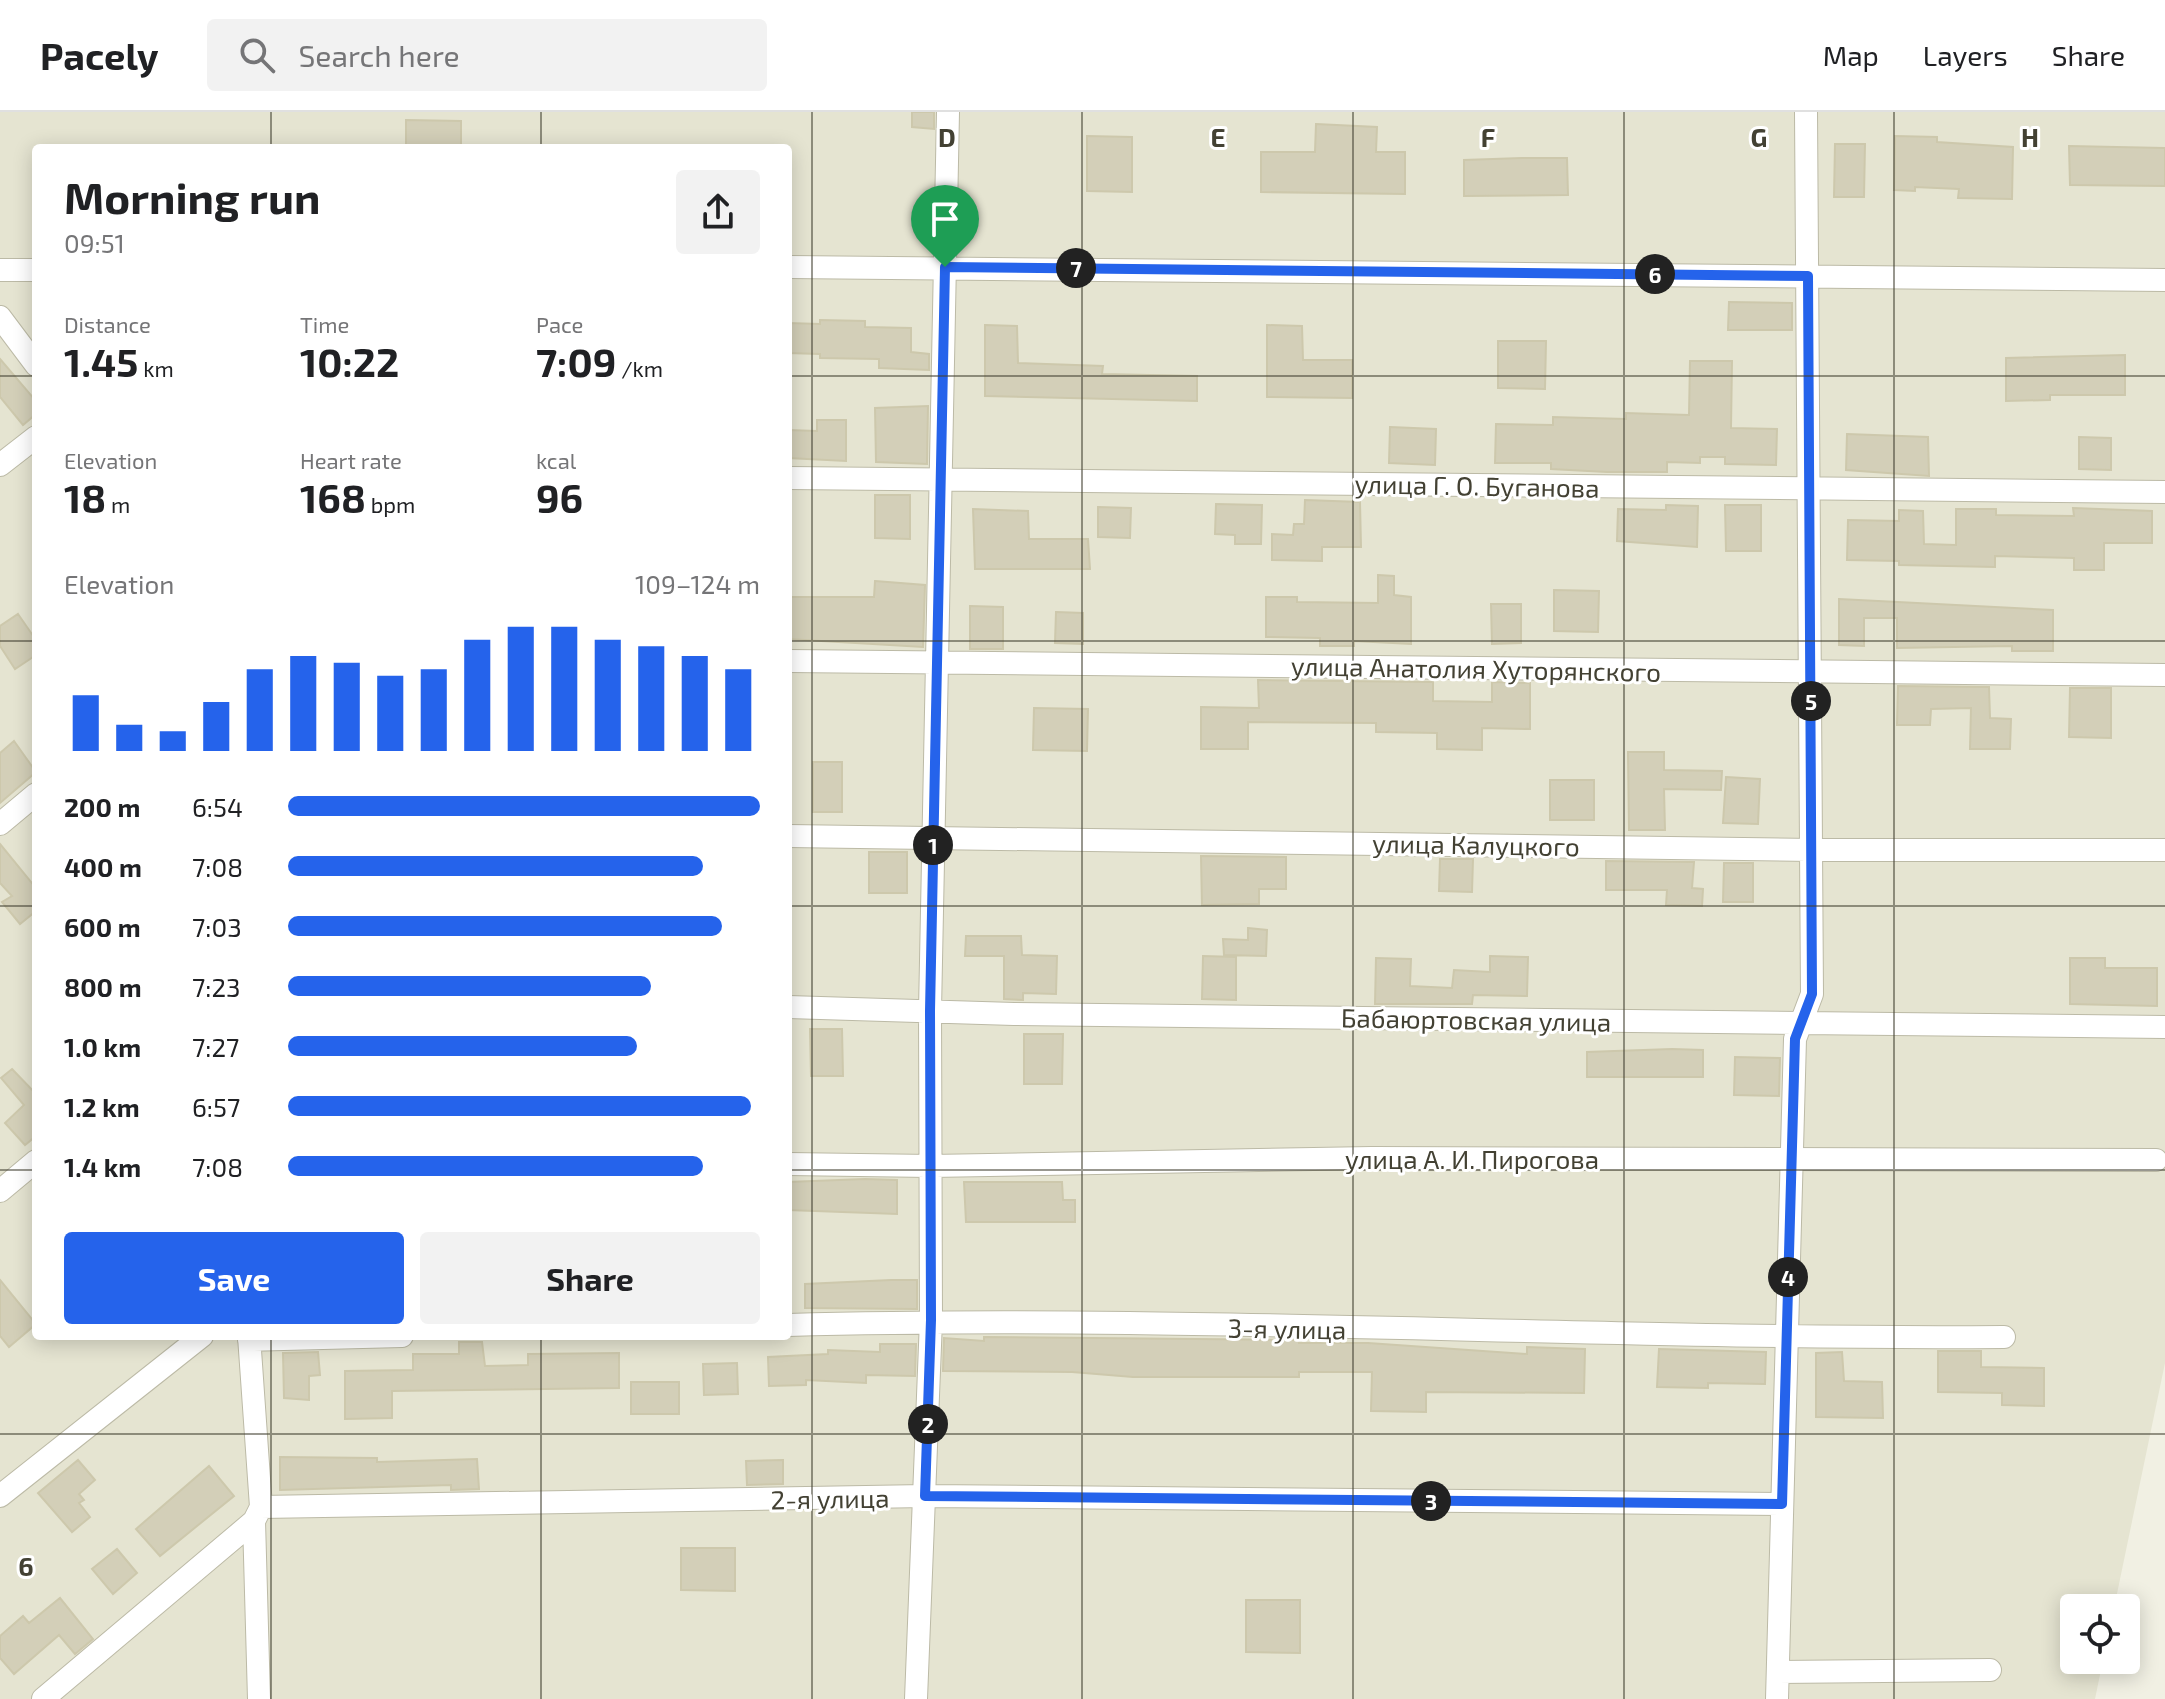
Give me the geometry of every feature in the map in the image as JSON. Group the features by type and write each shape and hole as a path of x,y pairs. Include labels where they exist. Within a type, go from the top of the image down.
{"street":[{"path":"916,1699 931,1320 930,1011 948,112"},
{"path":"1777,1699 1795,1039 1812,994 1806,112"},
{"path":"792,267 2165,280"},
{"path":"0,270 32,270"},
{"path":"0,317 32,360"},
{"path":"0,465 32,440"},
{"name":"улица Г. О. Буганова","path":"792,478 2165,492"},
{"name":"улица Анатолия Хуторянского","path":"792,661 2165,675"},
{"path":"0,824 32,797"},
{"name":"улица Калуцкого","path":"792,836 1812,850 2165,850"},
{"name":"Бабаюртовская улица","path":"792,1007 2165,1027"},
{"name":"улица А. И. Пирогова","path":"792,1164 931,1166 1372,1158 2156,1160"},
{"path":"0,1191 32,1164"},
{"name":"3-я улица","path":"792,1325 931,1320 1787,1339 2004,1337"},
{"path":"0,1496 197,1340"},
{"path":"249,1340 258,1514 259,1699"},
{"name":"2-я улица","path":"258,1514 925,1496 1782,1504"},
{"path":"43,1699 258,1514"},
{"path":"1778,1672 1990,1670"}],"shaded area":[{"path":"0,112 2165,112 2165,1363 2117,1594 2060,1594 2060,1674 2100,1674 2095,1699 0,1699"}],"building":[{"path":"912,112 934,112 934,129 912,127"},
{"path":"406,120 461,121 461,144 406,144"},
{"path":"1316,124 1377,127 1376,152 1405,152 1405,194 1261,192 1261,152 1315,152"},
{"path":"1087,136 1132,137 1132,192 1087,191"},
{"path":"1895,136 1937,137 1937,142 2013,147 2012,199 1958,198 1959,189 1915,187 1915,191 1894,190"},
{"path":"1835,144 1865,144 1864,197 1834,197"},
{"path":"2069,146 2165,148 2165,186 2070,185"},
{"path":"1567,158 1568,195 1464,196 1464,160"},
{"path":"1729,302 1792,303 1792,330 1728,330"},
{"path":"820,320 865,321 865,327 911,328 911,352 929,354 929,370 879,368 879,359 820,358 820,354 792,353 792,323 820,324"},
{"path":"985,325 1017,326 1018,363 1103,366 1102,374 1197,376 1197,401 985,396"},
{"path":"1267,325 1302,326 1303,360 1352,360 1352,398 1267,397"},
{"path":"1498,341 1546,341 1545,389 1498,388"},
{"path":"2125,355 2125,395 2050,395 2050,400 2006,401 2006,358"},
{"path":"0,359 32,396 32,417 23,425 0,397"},
{"path":"1690,361 1732,361 1731,428 1777,429 1776,465 1725,464 1725,457 1700,457 1700,463 1667,462 1667,472 1607,472 1551,469 1551,463 1495,463 1496,424 1553,425 1553,417 1626,419 1626,413 1689,415"},
{"path":"928,406 927,464 876,462 875,408"},
{"path":"817,420 846,420 846,461 792,458 792,430 817,431"},
{"path":"1390,427 1436,429 1435,465 1389,463"},
{"path":"1847,434 1928,437 1929,476 1846,470"},
{"path":"2079,437 2111,438 2111,470 2079,469"},
{"path":"875,495 910,495 910,539 875,538"},
{"path":"1305,500 1360,502 1361,547 1322,547 1322,561 1272,560 1272,534 1293,535 1294,524 1304,524"},
{"path":"1216,504 1262,505 1261,544 1235,544 1235,535 1215,534"},
{"path":"1666,505 1698,506 1697,547 1617,541 1618,509 1666,510"},
{"path":"1725,505 1761,505 1761,551 1726,551"},
{"path":"1098,507 1131,508 1130,538 1098,537"},
{"path":"2073,508 2152,511 2152,543 2104,543 2104,570 2074,570 2074,558 1995,556 1995,567 1899,565 1899,561 1847,560 1848,520 1899,521 1899,510 1923,511 1924,544 1956,545 1956,509 1996,509 1996,515 2074,516"},
{"path":"973,509 1028,511 1029,539 1088,539 1090,569 975,569"},
{"path":"1378,575 1394,576 1394,595 1411,597 1411,644 1354,641 1354,646 1320,646 1320,638 1266,637 1266,597 1297,597 1297,602 1378,603"},
{"path":"875,581 925,585 923,647 792,639 792,597 874,597"},
{"path":"1554,590 1599,591 1598,632 1554,631"},
{"path":"1839,599 2053,610 2053,651 2012,651 2012,646 1897,648 1897,618 1864,618 1864,646 1839,645"},
{"path":"1491,604 1521,604 1521,643 1492,644"},
{"path":"970,606 1003,607 1003,649 970,649"},
{"path":"1056,612 1083,613 1083,644 1055,643"},
{"path":"18,614 32,634 32,658 15,669 0,646 0,626"},
{"path":"1258,680 1433,682 1433,701 1492,702 1492,682 1530,683 1530,729 1482,728 1482,750 1437,749 1437,733 1376,732 1376,723 1248,722 1248,749 1201,749 1201,707 1259,708"},
{"path":"1898,686 1989,687 1990,718 2011,719 2010,749 1970,749 1971,708 1931,709 1930,725 1897,725"},
{"path":"2070,688 2111,688 2111,738 2069,737"},
{"path":"1034,708 1088,709 1087,751 1033,750"},
{"path":"14,741 32,766 32,775 0,803 0,753"},
{"path":"1628,752 1664,752 1664,770 1722,771 1721,790 1664,789 1665,830 1629,830"},
{"path":"813,762 842,762 842,812 813,812"},
{"path":"1726,777 1760,779 1758,824 1723,823"},
{"path":"1550,780 1594,780 1594,820 1550,820"},
{"path":"0,844 32,883 32,914 20,924 2,902 12,896 0,883"},
{"path":"869,852 907,852 907,893 869,893"},
{"path":"1201,856 1286,857 1286,889 1259,889 1259,904 1202,905"},
{"path":"1440,859 1473,859 1472,892 1439,891"},
{"path":"1606,861 1694,862 1692,888 1703,889 1702,906 1666,905 1667,890 1606,890"},
{"path":"1724,863 1753,863 1753,902 1723,902"},
{"path":"1248,928 1267,930 1266,956 1224,955 1223,939 1248,940"},
{"path":"966,936 1021,936 1022,955 1057,956 1056,994 1023,993 1023,1000 1004,999 1004,956 965,956"},
{"path":"1203,956 1236,957 1236,1000 1202,999"},
{"path":"1490,956 1528,957 1527,996 1473,995 1472,1004 1375,1004 1376,958 1411,959 1410,986 1452,988 1454,970 1490,972"},
{"path":"2070,958 2105,958 2105,968 2157,968 2157,1006 2070,1004"},
{"path":"810,1029 842,1029 843,1076 811,1076"},
{"path":"1024,1034 1063,1034 1062,1084 1024,1084"},
{"path":"1703,1050 1703,1077 1587,1077 1587,1052"},
{"path":"1735,1057 1780,1058 1779,1096 1734,1095"},
{"path":"12,1069 32,1090 32,1139 25,1145 5,1123 24,1105 1,1078"},
{"path":"897,1180 897,1214 792,1210 792,1182"},
{"path":"964,1182 1062,1182 1063,1200 1075,1200 1075,1222 966,1222"},
{"path":"0,1280 32,1319 32,1327 9,1347 0,1336"},
{"path":"917,1280 917,1309 805,1308 805,1284"},
{"path":"984,1337 1299,1340 1299,1343 1368,1343 1527,1354 1527,1347 1585,1349 1584,1393 1426,1392 1426,1412 1371,1411 1372,1372 1299,1372 1299,1377 1133,1377 1072,1372 943,1371 944,1338 984,1341"},
{"path":"459,1342 482,1342 485,1366 528,1365 528,1354 619,1353 619,1388 392,1391 392,1418 345,1419 345,1371 413,1370 413,1354 459,1354"},
{"path":"880,1344 916,1344 915,1376 866,1375 866,1383 806,1380 806,1385 769,1386 768,1357 828,1354 828,1350 880,1352"},
{"path":"1659,1349 1766,1352 1765,1384 1708,1383 1708,1388 1657,1387"},
{"path":"1938,1351 1981,1351 1981,1367 2044,1368 2044,1406 2002,1405 2002,1393 1938,1392"},
{"path":"318,1352 320,1375 309,1376 309,1400 284,1398 283,1353"},
{"path":"1842,1352 1844,1381 1882,1382 1883,1418 1816,1417 1816,1353"},
{"path":"737,1363 738,1394 704,1395 703,1364"},
{"path":"631,1382 679,1382 679,1414 631,1414"},
{"path":"280,1457 377,1458 377,1462 477,1459 479,1489 451,1490 451,1485 280,1490"},
{"path":"78,1460 95,1480 79,1494 84,1500 79,1503 90,1517 72,1532 38,1493"},
{"path":"783,1460 783,1484 747,1485 746,1461"},
{"path":"209,1466 234,1496 160,1556 136,1529"},
{"path":"681,1548 735,1548 735,1591 681,1590"},
{"path":"117,1549 137,1573 113,1594 92,1569"},
{"path":"60,1598 93,1639 75,1654 59,1635 14,1674 0,1658 0,1636 23,1616 29,1623"},
{"path":"1246,1600 1300,1600 1300,1653 1246,1652"}],"route":[{"path":"945,267 1808,276 1812,994 1795,1039 1782,1504 925,1496 931,1320 930,1011 945,267"}]}
